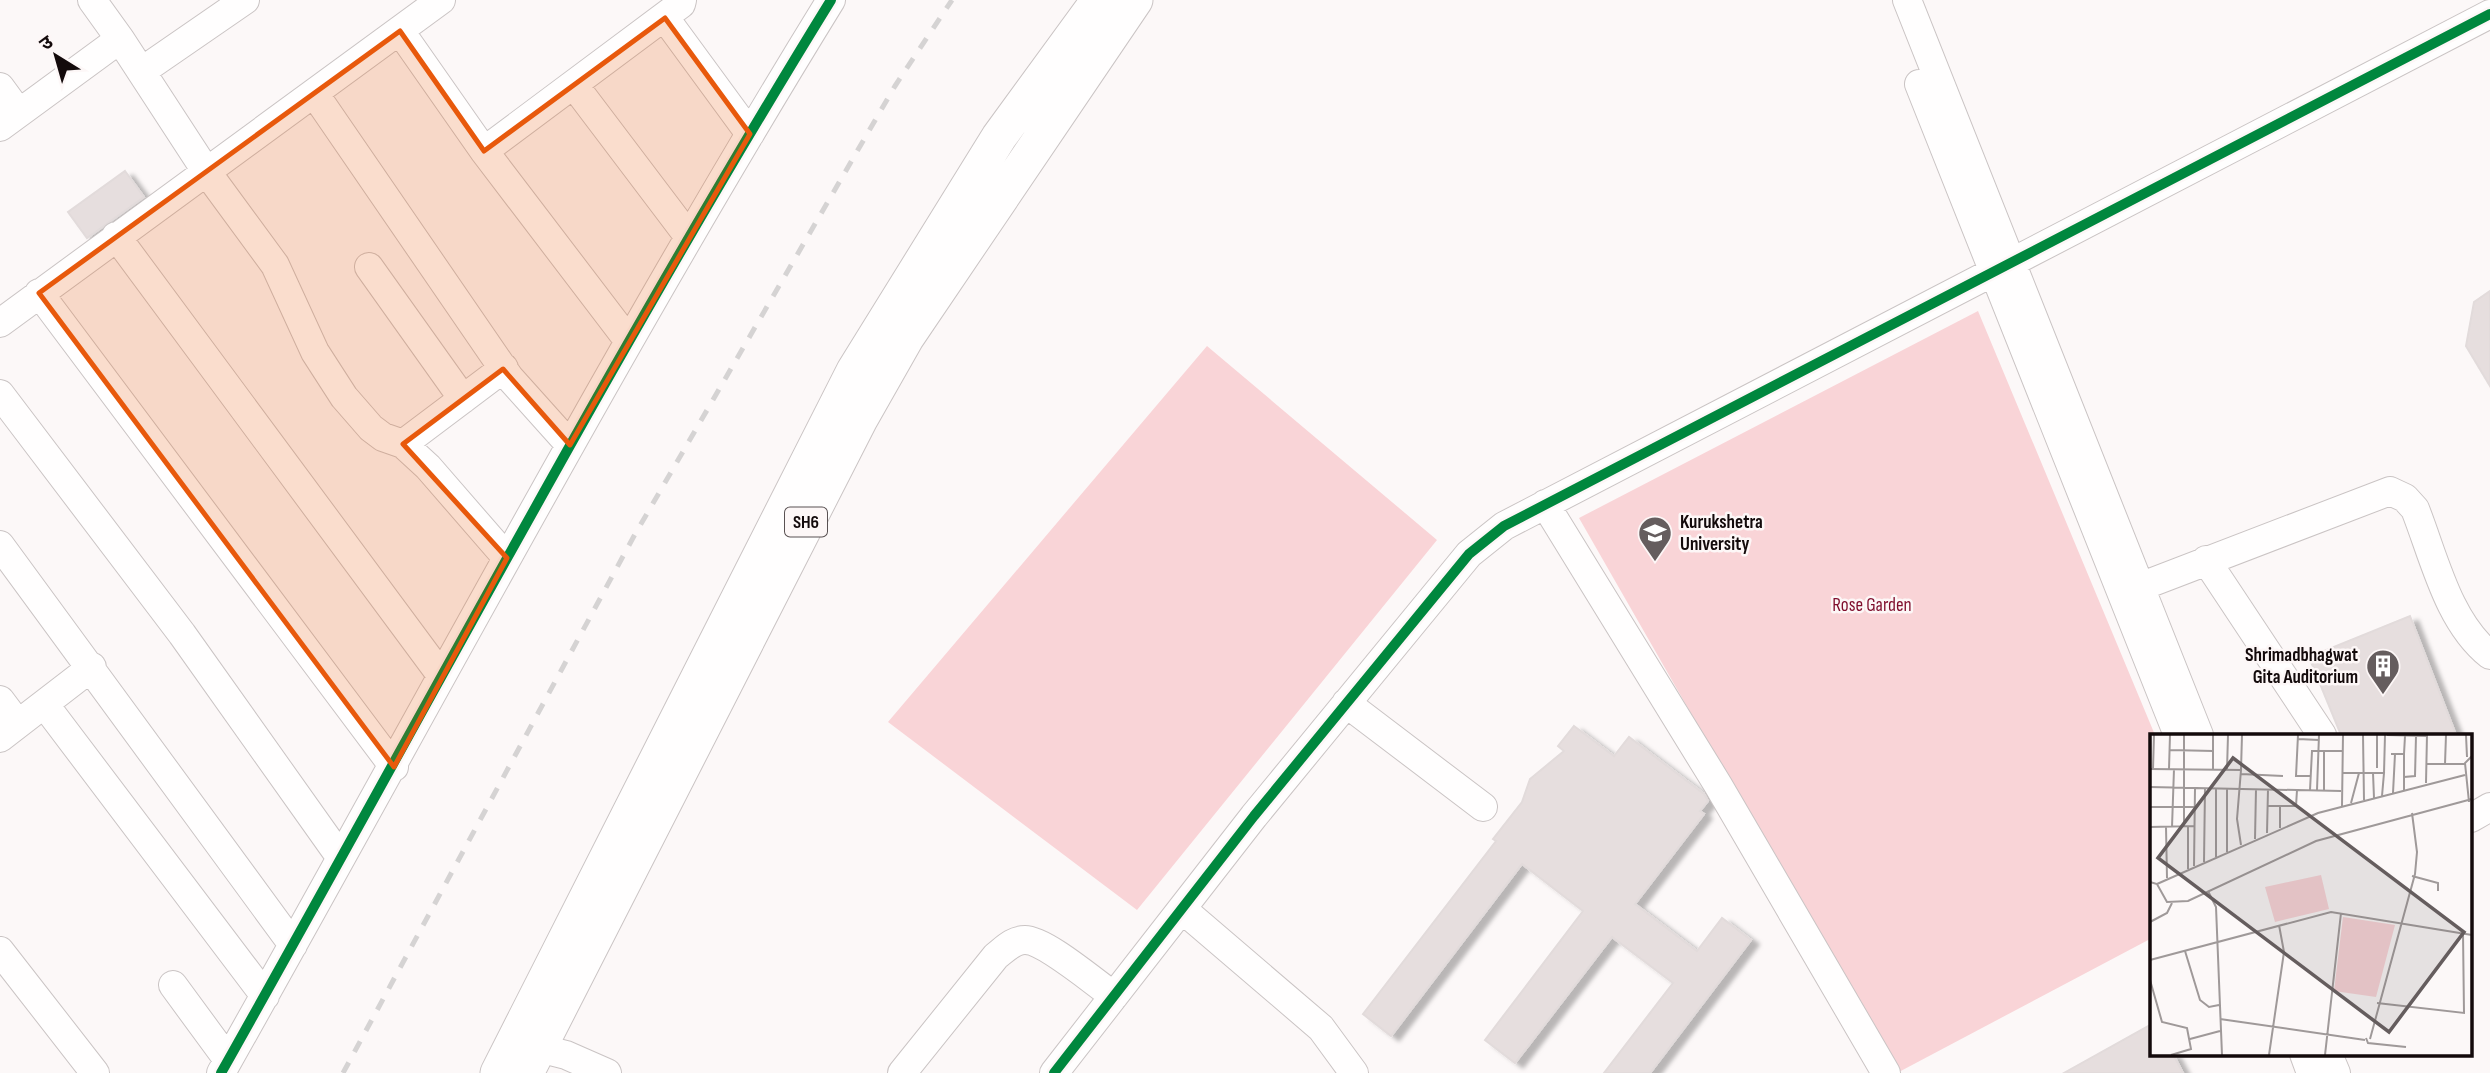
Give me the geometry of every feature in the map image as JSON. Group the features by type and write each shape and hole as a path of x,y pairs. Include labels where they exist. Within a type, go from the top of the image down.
{"main road":[{"name":"SH6","path":"517,1062 854,371 999,137 1099,0"},
{"name":"SH6","path":"517,1062 860,419 906,338 1135,0"}],"street":[{"path":"92,0 142,71 206,171 275,265 315,352 344,397 371,428 383,438 403,444 445,485 507,558"},
{"path":"142,71 245,0"},
{"path":"0,323 314,93 406,17 441,0"},
{"path":"173,985 225,1066 394,767 442,675 628,340 831,0"},
{"path":"1887,0 2002,268 2131,591 2199,734"},
{"path":"1907,0 2002,268"},
{"path":"484,151 674,9 750,134"},
{"path":"1054,1073 1182,908 1469,554 1504,526 2487,13"},
{"path":"406,17 484,151 628,340"},
{"path":"0,87 9,120 120,39"},
{"path":"574,85 688,237"},
{"path":"314,93 504,368 531,403 570,445"},
{"path":"116,236 442,675"},
{"path":"369,267 463,399"},
{"path":"39,293 394,767"},
{"path":"403,444 504,368"},
{"path":"0,394 182,634 341,858"},
{"path":"2131,591 2390,491 2405,498 2415,509 2455,611 2476,644 2490,655"},
{"path":"1545,504 1718,785 1886,1073"},
{"path":"0,545 92,667 293,945"},
{"path":"2206,560 2321,734"},
{"path":"2131,591 2178,734"},
{"path":"0,700 9,731 92,667"},
{"path":"1346,704 1483,807"},
{"path":"45,705 264,996"},
{"path":"2472,817 2490,807"},
{"path":"1182,908 1321,1028 1354,1073"},
{"path":"902,1073 996,956 1014,941 1027,940 1042,946 1114,996"},
{"path":"0,951 93,1073"},
{"path":"517,1062 566,1055 607,1073"},
{"path":"2305,1056 2311,1073"},
{"path":"2329,1056 2336,1073"}],"highlighted area":[{"path":"665,18 750,134 570,445 503,369 403,444 507,558 394,767 39,293 400,31 484,151"}],"green space":[{"name":"Rose Garden","path":"1978,311 2155,734 2150,734 2150,939 1897,1073 1579,518"},
{"path":"1207,346 1437,540 1137,910 888,722"}],"building":[{"path":"125,171 144,197 87,238 68,212"},
{"path":"2490,291 2490,386 2466,346 2474,302"},
{"name":"Shrimadbhagwat Gita Auditorium","path":"2410,616 2456,734 2341,734 2309,657"},
{"path":"1574,726 1614,756 1629,737 1704,794 1708,801 1700,811 1704,814 1635,904 1697,951 1722,918 1751,940 1650,1073 1604,1073 1673,983 1612,937 1515,1063 1485,1040 1583,911 1522,864 1391,1036 1363,1014 1496,841 1493,839 1522,802 1530,779 1564,751 1558,746"},
{"path":"2150,1025 2150,1056 2174,1056 2183,1073 2064,1073"}],"railway":[{"path":"343,1073 634,536 895,86 952,0"}],"cycle path":[{"path":"221,1073 596,399 831,0"},
{"path":"1054,1073 1254,816 1469,554 1504,526 2490,14"}],"place":[{"name":"Kurukshetra University","path":"1655,563"},
{"name":"Shrimadbhagwat Gita Auditorium","path":"2383,696"}]}
